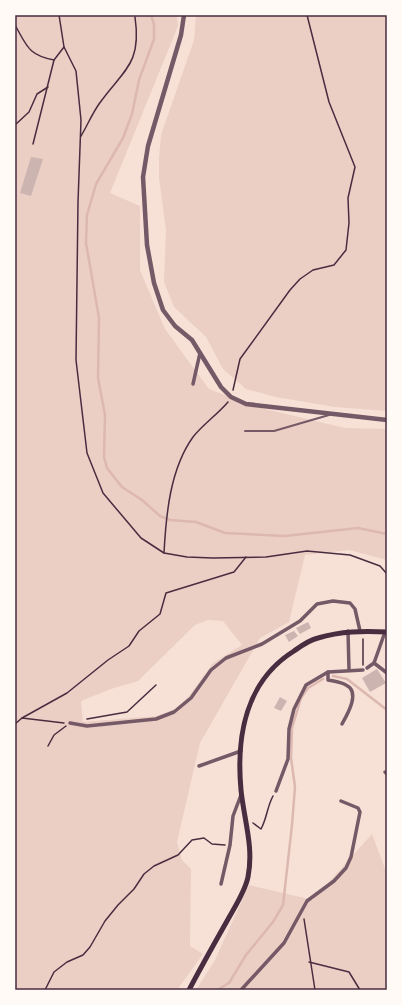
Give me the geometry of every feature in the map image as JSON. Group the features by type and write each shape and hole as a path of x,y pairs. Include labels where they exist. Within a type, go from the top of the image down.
{"main road":[{"path":"189,990 248,879 251,852 242,794 241,751 246,710 256,690 269,672 282,658 316,638 348,631 386,632"}],"street":[{"path":"184,15 181,35 148,146 143,177 147,245 154,282 163,310 175,326 192,340 221,387 231,397 246,404 330,415 387,420"},
{"path":"193,384 200,353"},
{"path":"70,723 87,726 156,719 174,712 191,698 211,670 226,658 262,644 300,622 317,604 333,601 350,603 355,609 362,631"},
{"path":"348,631 349,670"},
{"path":"276,791 288,759 289,729 301,692 306,685 328,672 365,669 374,663 386,632"},
{"path":"374,663 387,673"},
{"path":"328,672 328,680 346,685 351,688 353,693 350,709 342,724"},
{"path":"199,766 241,751"},
{"path":"222,884 230,845 233,816 242,794"},
{"path":"241,990 284,943 306,901 334,881 346,868 351,856 360,812 358,808 340,800"}],"lane":[{"path":"245,431 274,432 330,415"}],"path":[{"path":"59,15 64,48 76,72 81,120 76,360 87,453 104,492 121,516 140,538 164,553 187,557 246,558 266,557 307,551 350,555 380,566 387,574"},
{"path":"164,553 166,525 173,480 192,439 202,426 231,397 240,359 290,290 313,270 334,265 346,250 349,223 348,198 355,167 329,102 307,15"},
{"path":"80,138 98,104 125,73 134,56 138,36 135,17"},
{"path":"15,25 29,50 36,55 54,60"},
{"path":"33,144 54,60 64,48"},
{"path":"15,126 29,112 37,94 48,87"},
{"path":"15,724 22,718 67,693 108,660 129,646 139,631 160,614 166,594 234,572 246,558"},
{"path":"362,631 362,663 365,669"},
{"path":"82,720 127,712 156,685"},
{"path":"22,718 70,723"},
{"path":"48,746 54,735 70,723"},
{"path":"246,818 261,829 268,815 270,802 276,791"},
{"path":"45,990 54,972 67,962 83,955 90,947 105,921 134,889 144,874 154,866 178,855 192,840 204,838 212,844 230,845"},
{"path":"302,908 309,962 315,990"},
{"path":"309,962 349,972 360,990"}],"shaded area":[{"path":"15,15 177,15 178,26 110,193 140,206 140,270 165,329 209,389 253,406 345,428 387,429 387,560 349,550 305,555 289,622 260,638 200,743 177,842 182,860 191,869 190,946 203,954 177,990 15,990","holes":["208,620 223,621 242,645 213,663 189,696 175,709 156,716 83,722 81,701 111,689 138,681 195,625"]},
{"path":"196,15 387,15 387,411 335,407 276,397 246,389 223,369 206,337 174,307 164,282 166,230 159,178 159,158 161,135 194,40"},
{"path":"372,834 387,874 387,990 196,990 215,960 249,885 313,900"}],"building":[{"path":"31,157 43,159 31,196 20,193"},
{"path":"308,622 311,628 300,634 296,628"},
{"path":"294,631 298,636 289,642 285,635"},
{"path":"377,669 386,683 370,692 362,678"},
{"path":"280,697 287,701 281,711 274,708"}],"waterway":[{"path":"151,15 154,24 154,39 139,80 132,114 123,138 96,184 87,215 86,243 99,318 98,378 105,415 104,457 107,468 122,487 142,500 160,516 170,520 196,522 225,533 285,536 358,528 387,534"},
{"path":"333,676 347,679 387,710"},
{"path":"217,990 229,983 246,955 273,922 283,905 295,787 291,758 292,728 301,698 308,688 323,679"}]}
